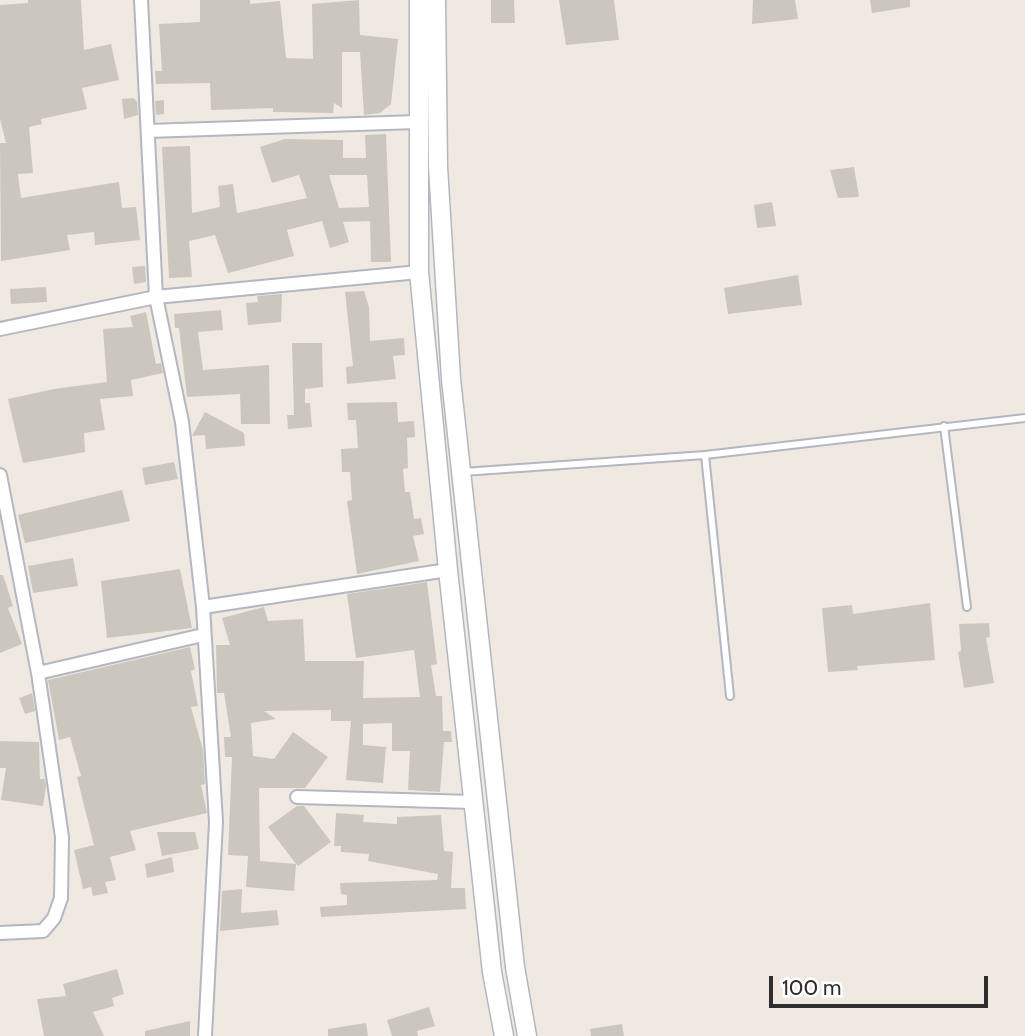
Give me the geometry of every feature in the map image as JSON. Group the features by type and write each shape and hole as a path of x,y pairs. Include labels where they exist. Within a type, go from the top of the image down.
{"main road":[{"path":"419,0 419,272 473,802 492,972 504,1036"},
{"path":"436,0 443,271 461,472 515,967 527,1036"}],"street":[{"path":"141,0 156,296 183,422 203,607 216,822 205,1036"},
{"path":"148,131 417,122"},
{"path":"0,329 156,296 419,272"},
{"path":"0,475 38,673 62,837 61,898 54,918 43,931 0,933"},
{"path":"203,607 448,570"},
{"path":"38,673 203,635"},
{"path":"297,797 473,802"}],"lane":[{"path":"461,472 705,455 1025,418"},
{"path":"944,426 967,607"},
{"path":"705,455 730,696"}],"building":[{"path":"28,0 81,0 84,50 111,44 119,80 82,88 87,109 41,119 42,124 29,127 33,173 18,174 21,198 119,182 122,208 136,207 140,240 95,245 94,232 67,235 70,250 1,261 0,143 6,143 0,119 0,5 28,3"},
{"path":"200,0 250,0 250,4 280,1 286,58 313,59 312,4 359,0 360,35 398,39 391,104 380,113 364,115 360,52 342,52 342,108 334,103 333,113 273,112 273,108 211,110 210,83 156,84 155,71 162,71 159,24 200,22"},
{"path":"491,0 514,0 515,23 491,23"},
{"path":"559,0 614,0 619,40 566,45"},
{"path":"753,0 795,0 798,19 752,24"},
{"path":"870,0 910,0 910,7 872,13"},
{"path":"133,98 137,101 138,115 124,119 122,99"},
{"path":"164,100 164,114 156,115 155,101"},
{"path":"386,134 391,262 371,262 370,221 343,222 349,242 330,248 322,221 287,230 294,256 228,273 215,235 189,241 192,277 169,278 162,147 190,146 192,213 220,207 218,186 233,184 237,213 307,198 299,175 272,183 260,147 285,139 343,140 343,158 366,158 365,135","holes":["329,175 367,175 369,207 339,208"]},
{"path":"854,167 859,197 838,198 830,170"},
{"path":"772,202 776,226 757,228 754,205"},
{"path":"145,266 146,282 134,284 132,267"},
{"path":"798,275 802,305 728,314 724,288"},
{"path":"46,287 47,302 11,304 10,289"},
{"path":"364,291 369,307 370,341 404,338 405,355 393,356 396,379 347,384 346,367 353,366 345,292"},
{"path":"282,294 281,322 248,325 246,303 258,302 257,296"},
{"path":"221,310 223,330 198,332 203,370 269,365 270,424 241,424 240,394 187,397 179,328 175,328 174,314"},
{"path":"146,312 156,364 161,363 163,373 131,380 133,396 100,399 105,430 84,433 85,452 23,463 8,399 107,382 103,329 133,327 130,316"},
{"path":"292,343 322,343 323,387 305,389 305,403 310,403 312,427 288,429 287,415 294,415"},
{"path":"397,402 398,422 414,421 415,437 407,438 408,468 403,469 405,492 410,492 414,519 421,518 424,534 413,536 419,561 357,574 347,501 352,500 350,472 342,472 341,449 358,448 356,420 348,420 347,403"},
{"path":"205,412 244,433 245,446 206,449 205,435 192,436"},
{"path":"174,462 178,479 145,485 142,468"},
{"path":"122,490 130,521 25,543 18,515"},
{"path":"73,558 78,586 33,593 28,566"},
{"path":"180,569 192,628 107,638 101,581"},
{"path":"0,575 3,575 13,606 8,608 22,644 0,653"},
{"path":"427,582 437,664 431,665 436,696 442,696 443,731 451,731 452,742 444,742 440,792 408,790 410,751 392,751 392,723 363,724 363,745 386,747 383,783 346,780 351,721 331,721 331,710 264,711 276,719 251,723 253,756 274,759 293,732 328,757 305,788 259,788 260,861 296,864 294,891 246,887 248,856 228,855 232,757 225,757 224,737 231,737 224,693 217,693 216,645 230,645 222,618 264,607 268,621 303,619 305,661 364,661 363,698 420,697 414,650 356,658 347,594"},
{"path":"930,603 935,660 857,666 858,670 828,672 822,608 852,605 853,614"},
{"path":"989,623 990,637 986,638 994,683 964,688 958,652 961,651 959,624"},
{"path":"190,647 195,669 191,671 198,706 191,707 203,750 205,784 201,785 207,813 130,831 136,850 110,857 116,880 105,882 108,893 93,896 91,887 83,889 74,850 94,845 77,777 81,776 70,737 59,740 48,680"},
{"path":"32,693 35,711 25,714 19,698"},
{"path":"0,741 39,742 40,779 45,779 46,786 43,806 1,800 6,768 0,768"},
{"path":"297,806 304,806 331,842 298,866 268,827"},
{"path":"336,813 364,815 363,822 397,824 397,817 441,815 444,851 453,852 451,888 465,888 466,909 321,917 320,907 347,905 347,895 341,894 340,883 437,880 438,874 368,861 369,854 341,852 341,846 334,846"},
{"path":"157,832 195,832 199,849 162,856"},
{"path":"172,857 174,872 147,878 145,864"},
{"path":"242,889 241,913 277,910 279,925 220,931 222,891"},
{"path":"117,969 124,994 112,998 114,1006 93,1012 104,1036 44,1036 37,999 66,996 63,984"},
{"path":"429,1007 435,1026 417,1031 418,1036 392,1036 387,1020"},
{"path":"190,1021 190,1036 145,1036 145,1031"},
{"path":"366,1023 368,1036 328,1036 328,1029"},
{"path":"622,1024 624,1036 591,1036 590,1029"}]}
